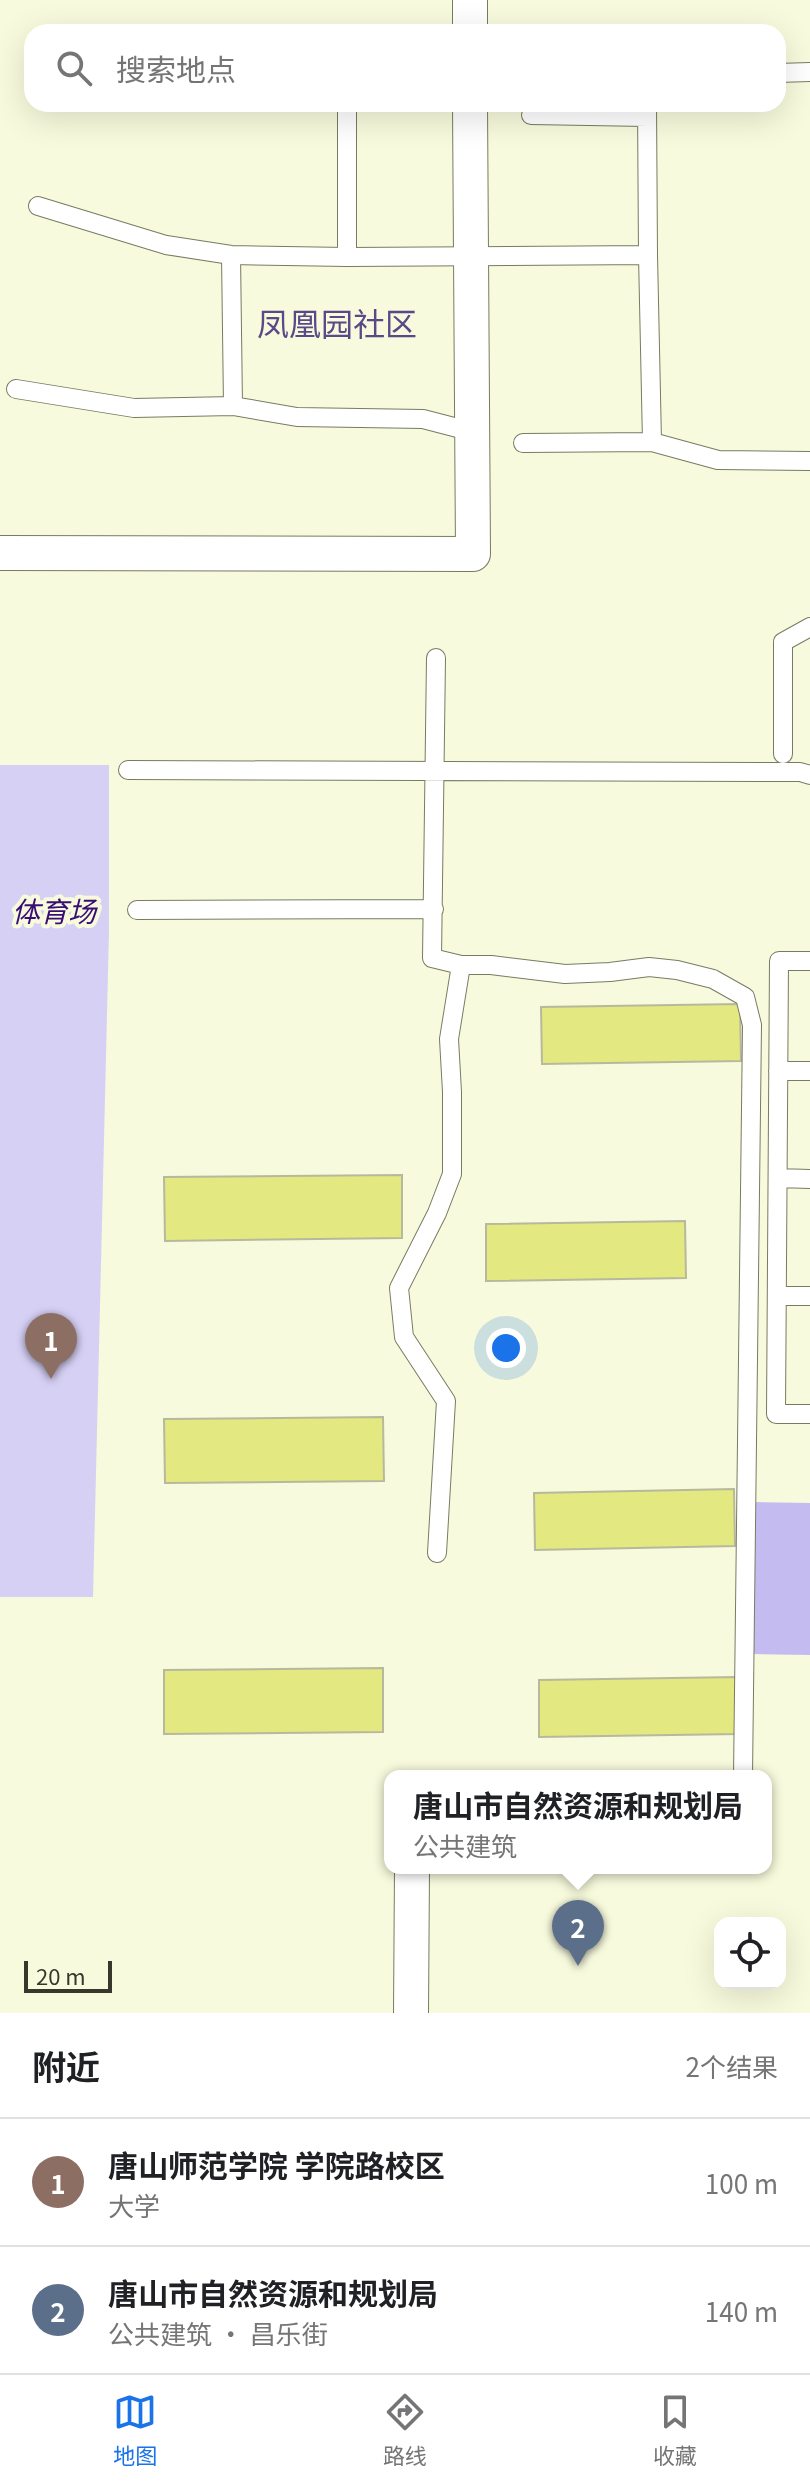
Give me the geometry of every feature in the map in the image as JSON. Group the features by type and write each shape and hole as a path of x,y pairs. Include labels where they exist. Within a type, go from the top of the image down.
{"street":[{"path":"470,0 470,24"},
{"path":"0,553 473,554 470,112"},
{"path":"411,2013 412,1874"}],"lane":[{"path":"786,73 810,72"},
{"path":"347,112 347,257"},
{"path":"531,115 601,112"},
{"path":"647,112 652,442"},
{"path":"38,206 166,245 231,255 648,255"},
{"path":"231,255 233,406"},
{"path":"16,389 134,408 233,406 297,417 423,419 473,432"},
{"path":"523,443 652,442 718,460 810,461"},
{"path":"783,754 783,642 810,627"},
{"path":"436,658 432,958 461,965 491,965 565,974 649,967 677,970 713,979 745,997 752,1025 743,1770"},
{"path":"128,770 784,772 810,775"},
{"path":"137,910 434,909"},
{"path":"810,961 779,961 776,1414 810,1414"},
{"path":"437,1553 446,1401 404,1337 399,1288 437,1213 452,1174 449,1039 461,965"},
{"path":"778,1071 810,1071"},
{"path":"778,1178 810,1179"},
{"path":"777,1296 810,1296"}],"green space":[{"name":"体育场","path":"0,765 109,765 109,931 93,1597 0,1597"}],"shaded area":[{"path":"754,1502 810,1503 810,1655 753,1654"}],"building":[{"path":"740,1004 741,1061 542,1064 541,1007"},
{"path":"402,1175 402,1238 165,1241 164,1177"},
{"path":"685,1221 686,1278 486,1281 486,1224"},
{"path":"383,1417 384,1481 165,1483 164,1419"},
{"path":"734,1489 735,1546 535,1550 534,1493"},
{"path":"383,1668 383,1732 164,1734 164,1670"},
{"path":"738,1677 738,1734 539,1737 539,1680"}],"place":[{"name":"唐山师范学院 学院路校区","path":"51,1379"},
{"name":"唐山市自然资源和规划局","path":"578,1966"}],"district":[{"name":"凤凰园社区","path":"337,325"}]}
